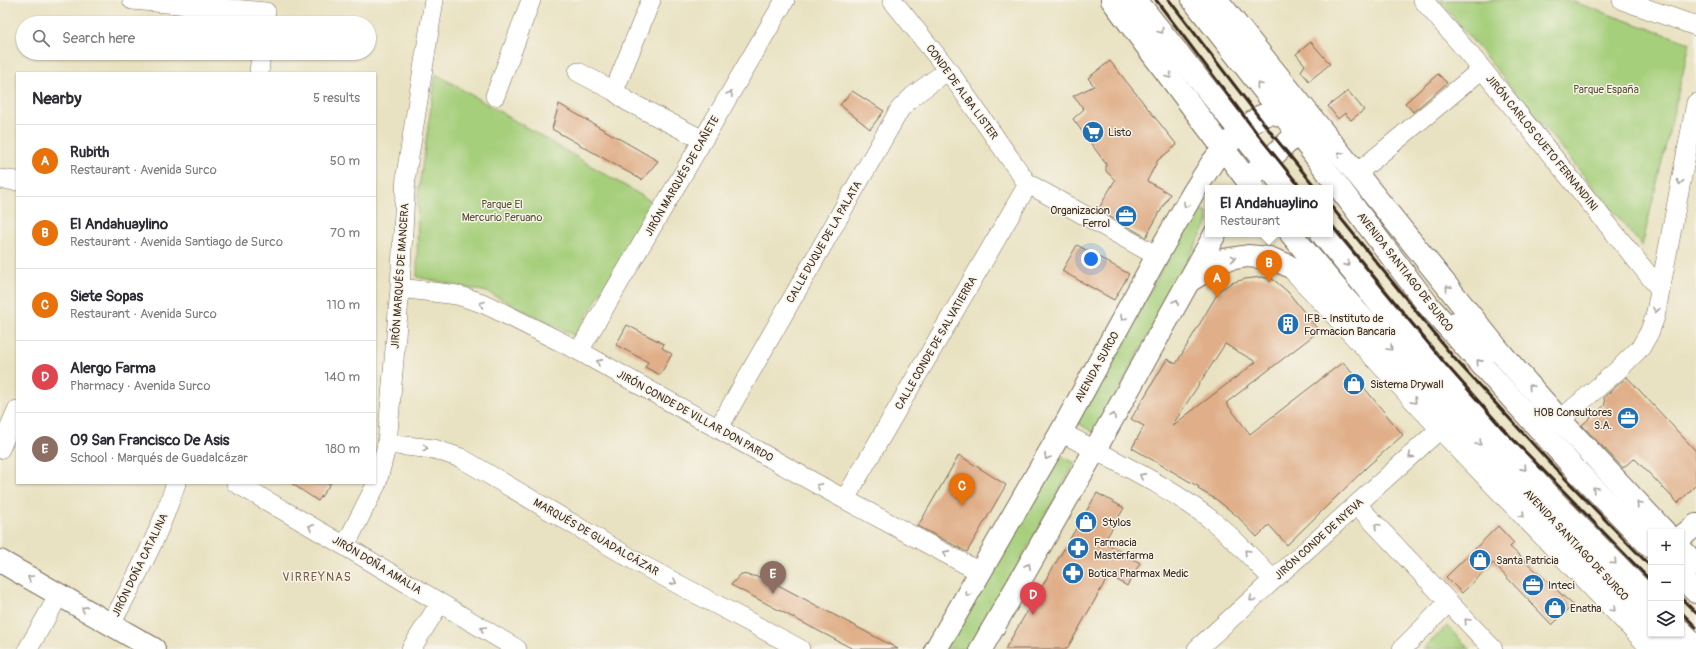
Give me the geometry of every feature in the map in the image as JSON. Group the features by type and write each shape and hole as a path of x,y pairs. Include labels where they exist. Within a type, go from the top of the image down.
{"main road":[{"path":"1112,0 1248,185 1265,162 1298,133"},
{"path":"1136,0 1283,185"},
{"name":"AVENIDA SANTIAGO DE SURCO","path":"1193,0 1283,116 1298,133 1428,305 1577,471 1648,545"},
{"name":"AVENIDA SANTIAGO DE SURCO","path":"1216,0 1501,353 1560,420 1662,529"},
{"name":"AVENIDA SURCO","path":"936,649 1061,432 1192,193 1223,149 1240,132 1261,116 1272,114 1283,116"},
{"path":"981,649 1095,450 1186,283 1213,237"},
{"name":"AVENIDA SANTIAGO DE SURCO","path":"1294,237 1342,295 1648,622"},
{"name":"AVENIDA SANTIAGO DE SURCO","path":"1324,237 1400,329 1547,494 1648,597"},
{"path":"1186,283 1223,260 1248,256 1269,258 1287,265 1342,295"},
{"path":"1428,305 1501,353"},
{"path":"1684,535 1696,525"},
{"path":"1684,552 1696,565"},
{"path":"0,561 154,649"},
{"path":"1684,580 1696,592"},
{"path":"1684,634 1696,646"},
{"path":"1662,637 1674,649"}],"street":[{"path":"132,0 266,12"},
{"name":"JIRÓN MARQUÉS DE MANCERA","path":"344,546 377,483 387,444 400,288 406,175 434,0"},
{"path":"495,96 531,0"},
{"path":"614,91 651,0"},
{"name":"JIRÓN MARQUÉS DE CAÑETE","path":"579,351 785,0"},
{"name":"CONDE DE ALBA LISTER","path":"892,0 948,70 1027,184"},
{"name":"JIRÓN CARLOS CUETO FERNANDINI","path":"1423,0 1482,68 1659,288"},
{"path":"1622,0 1696,26"},
{"path":"259,72 260,60"},
{"path":"1356,174 1482,68"},
{"name":"CALLE DUQUE DE LA PALATA","path":"718,429 900,109 913,96 948,70"},
{"path":"578,72 614,91 627,101 703,140"},
{"path":"1560,420 1619,369 1641,347 1655,317 1659,288 1696,103"},
{"path":"0,179 16,181"},
{"path":"1027,184 1157,256"},
{"name":"CALLE CONDE DE SALVATIERRA","path":"845,499 1027,184"},
{"path":"1287,265 1440,429 1651,649"},
{"name":"JIRÓN CONDE DE VILLAR DON PARDO","path":"400,288 445,293 468,298 579,351 845,499 980,572"},
{"path":"0,449 16,412"},
{"name":"JIRÓN CONDE DE NYEVA","path":"1197,649 1440,429"},
{"path":"1061,432 1163,488 1213,522 1243,548 1273,580"},
{"name":"MARQUÉS DE GUADALCÁZAR","path":"387,444 434,449 461,458 644,566 800,649"},
{"name":"JIRÓN DOÑA CATALINA","path":"111,624 144,562 168,507 176,484"},
{"name":"JIRÓN DOÑA AMALIA","path":"238,484 517,649"},
{"path":"1357,505 1493,649"},
{"path":"28,649 59,595"},
{"path":"1402,649 1449,602"},
{"path":"411,649 440,603"}],"green space":[{"name":"Parque España","path":"1439,0 1568,0 1690,43 1642,246"},
{"name":"Parque El Mercurio Peruano","path":"436,74 654,203 575,336 487,292 417,277 418,194"},
{"path":"1196,207 1205,212 1205,228 1096,434 1078,423"},
{"path":"1056,453 1075,463 971,649 945,649"},
{"path":"1447,626 1470,649 1423,649"}],"building":[{"path":"1311,42 1330,64 1309,81 1301,71 1305,65 1296,54"},
{"path":"1110,61 1177,145 1158,160 1147,181 1170,194 1146,237 1098,210 1115,180 1106,171 1106,164 1073,119 1084,109 1073,96 1094,86 1088,78"},
{"path":"1438,74 1447,83 1413,112 1405,103"},
{"path":"852,91 884,111 870,129 840,105"},
{"path":"1348,91 1364,110 1351,120 1345,113 1338,119 1328,106"},
{"path":"559,104 658,161 642,180 552,129"},
{"path":"1077,245 1129,274 1114,300 1062,271"},
{"path":"1262,277 1274,280 1288,292 1319,331 1226,403 1250,434 1343,362 1403,435 1369,465 1287,545 1269,525 1257,537 1237,516 1217,500 1198,489 1199,487 1132,448 1144,426 1131,419 1167,359 1176,364 1219,291 1231,283 1245,279","holes":["1225,344 1256,362 1172,426"]},
{"path":"627,325 664,344 662,348 672,354 660,375 645,367 648,362 616,345"},
{"path":"1627,377 1696,451 1696,485 1678,503 1634,458 1623,468 1582,425 1605,405 1604,397"},
{"path":"959,455 1006,485 967,552 918,526"},
{"path":"292,484 330,484 318,501"},
{"path":"1097,493 1124,508 1104,542 1140,563 1127,586 1109,575 1067,649 1005,649"},
{"path":"1498,526 1514,543 1510,547 1573,605 1552,625 1493,563 1462,593 1446,577"},
{"path":"741,574 765,578 898,649 853,649 731,585"}],"railway":[{"path":"1156,0 1259,136 1299,185"},
{"path":"1169,0 1272,134 1314,185"},
{"path":"1333,209 1454,358 1554,467 1649,565"},
{"path":"1333,227 1442,360 1502,428 1648,578"},
{"path":"1684,601 1696,613"},
{"path":"1684,615 1696,627"}],"place":[{"name":"Listo","path":"1093,132"},
{"name":"Organizacion Ferrol","path":"1126,216"},
{"name":"El Andahuaylino","path":"1269,283"},
{"name":"Rubith","path":"1217,298"},
{"name":"IFB - Instituto de Formacion Bancaria","path":"1288,324"},
{"name":"Sistema Drywall","path":"1354,384"},
{"name":"HOB Consultores S.A.","path":"1628,418"},
{"name":"Siete Sopas","path":"962,506"},
{"name":"Stylos","path":"1086,522"},
{"name":"Farmacia Masterfarma","path":"1078,548"},
{"name":"Santa Patricia","path":"1480,560"},
{"name":"Botica Pharmax Medic","path":"1073,573"},
{"name":"Inteci","path":"1533,585"},
{"name":"09 San Francisco De Asis","path":"773,594"},
{"name":"Enatha","path":"1555,608"},
{"name":"Alergo Farma","path":"1033,615"}],"district":[{"name":"VIRREYNAS","path":"317,577"}]}
